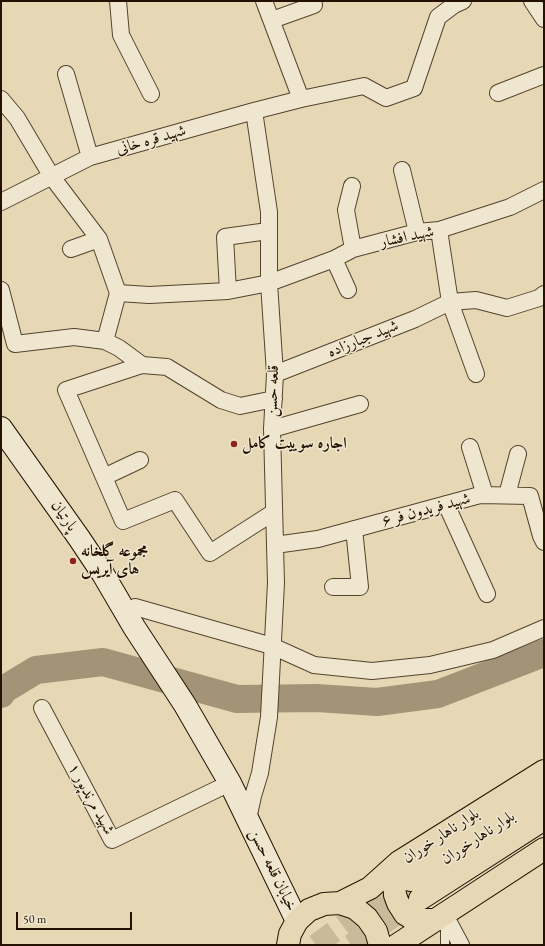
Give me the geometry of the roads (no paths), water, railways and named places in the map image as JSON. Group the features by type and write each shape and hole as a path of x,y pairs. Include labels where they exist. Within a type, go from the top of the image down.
{"main road":[{"name":"پارتیان","path":"1,428 134,617 185,705"},
{"name":"خیابان قلعه حسن","path":"185,705 230,783 248,819 289,938"},
{"name":"بلوار ناهار خوران","path":"340,903 370,888 399,862 544,771"},
{"name":"بلوار ناهارخوران","path":"544,795 416,889 544,819"},
{"path":"396,945 544,849"},
{"path":"399,862 394,879 395,895 398,904 405,914 414,919 421,920 440,917"},
{"path":"289,938 309,910 324,904 340,903 355,908 367,918 376,931 380,945"}],"street":[{"path":"118,1 121,35 151,94"},
{"path":"264,1 301,99"},
{"name":"شهید قره خانی","path":"1,202 90,157 301,99 364,86 386,98 414,88 438,17 454,5 463,1"},
{"path":"272,20 314,5"},
{"path":"66,74 90,157"},
{"path":"498,93 544,75"},
{"path":"1,99 17,118 52,177 99,239 118,293 105,341"},
{"name":"قلعه حسن","path":"248,819 252,796 260,773 269,717 276,584 272,429 275,374 269,282 269,212 254,112"},
{"path":"402,170 417,232"},
{"path":"352,186 346,210 353,249"},
{"name":"شهید افشار","path":"118,293 149,296 228,291 269,282 334,259 353,249 417,232 439,230 510,207 544,190"},
{"path":"439,230 450,302 476,374"},
{"path":"228,291 225,237 268,231"},
{"path":"71,249 99,239"},
{"path":"334,259 348,290"},
{"path":"1,290 16,344 74,337 105,341 119,348 142,365"},
{"path":"450,302 476,300 507,308 539,298 544,294"},
{"name":"شهید جبارزاده","path":"275,374 415,318 450,302"},
{"path":"274,399 240,406 221,400 167,367 142,365 66,390 123,521 175,500 210,553 274,512"},
{"path":"272,429 360,404"},
{"path":"470,447 485,495"},
{"path":"508,495 518,454"},
{"path":"104,477 140,460"},
{"name":"شهید فریدون فر ۶","path":"275,545 318,539 480,495 530,496 544,542"},
{"path":"446,504 487,594"},
{"path":"332,588 360,587 354,529"},
{"path":"134,617 272,646 314,665 372,671 430,665 493,650 544,628"},
{"name":"شهید مرندپور ۱","path":"42,708 112,840 230,783"},
{"path":"440,917 461,945"}],"lane":[{"path":"440,917 444,945"}],"waterway":[{"path":"1,694 3,690 36,670 103,662 237,699 317,698 377,702 438,694 544,653"}],"tunnel":[{"path":"316,945 351,919 410,881"},
{"path":"351,945 418,900"}],"place":[{"name":"اجاره سوییت کامل","path":"234,444"},
{"name":"مجموعه گلخانه های آیریس","path":"73,561"}]}
